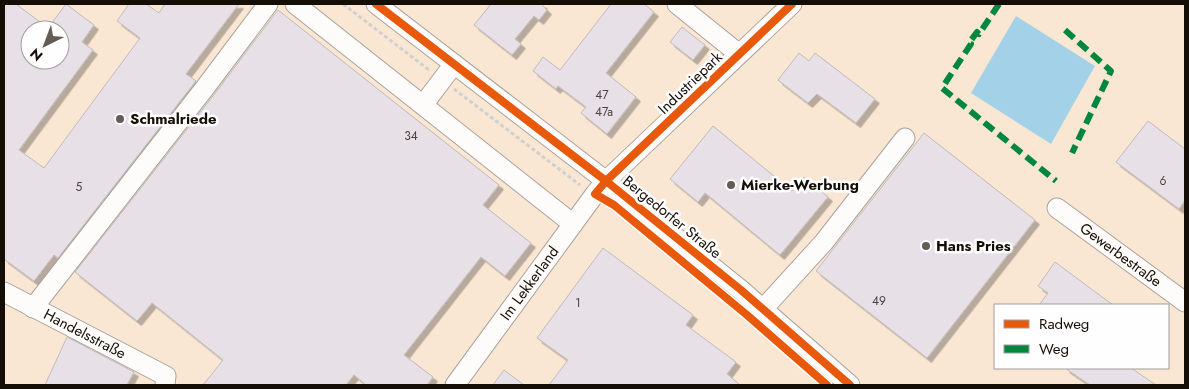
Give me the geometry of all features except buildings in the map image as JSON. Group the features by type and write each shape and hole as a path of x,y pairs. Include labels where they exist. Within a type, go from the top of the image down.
{"street":[{"path":"33,308 268,4"},
{"path":"295,4 573,224"},
{"name":"Bergedorfer Straße","path":"376,4 454,64 601,188 763,309 850,385"},
{"path":"677,4 739,54"},
{"name":"Industriepark","path":"601,188 792,4"},
{"path":"423,105 454,64"},
{"path":"763,309 824,242 905,138"},
{"name":"Im Lekkerland","path":"455,385 601,188"},
{"name":"Gewerbestraße","path":"1057,208 1185,302"},
{"name":"Handelsstraße","path":"4,292 166,381"}],"path":[{"path":"343,4 573,181 601,188"}],"shaded area":[{"path":"4,4 1185,4 1185,385 4,385"}],"water":[{"path":"1016,16 1095,66 1051,144 971,93"}],"marked path":[{"path":"999,4 979,34 977,32 969,43 971,44 942,88 1056,181"},
{"path":"1065,30 1111,71 1072,153"}],"cycle path":[{"path":"376,4 606,181 741,290 850,385"},
{"path":"792,4 606,181 595,194 614,205 747,315 827,385"}],"place":[{"name":"Schmalriede","path":"120,119"},
{"name":"Mierke-Werbung","path":"731,185"},
{"name":"Hans Pries","path":"926,246"}]}
